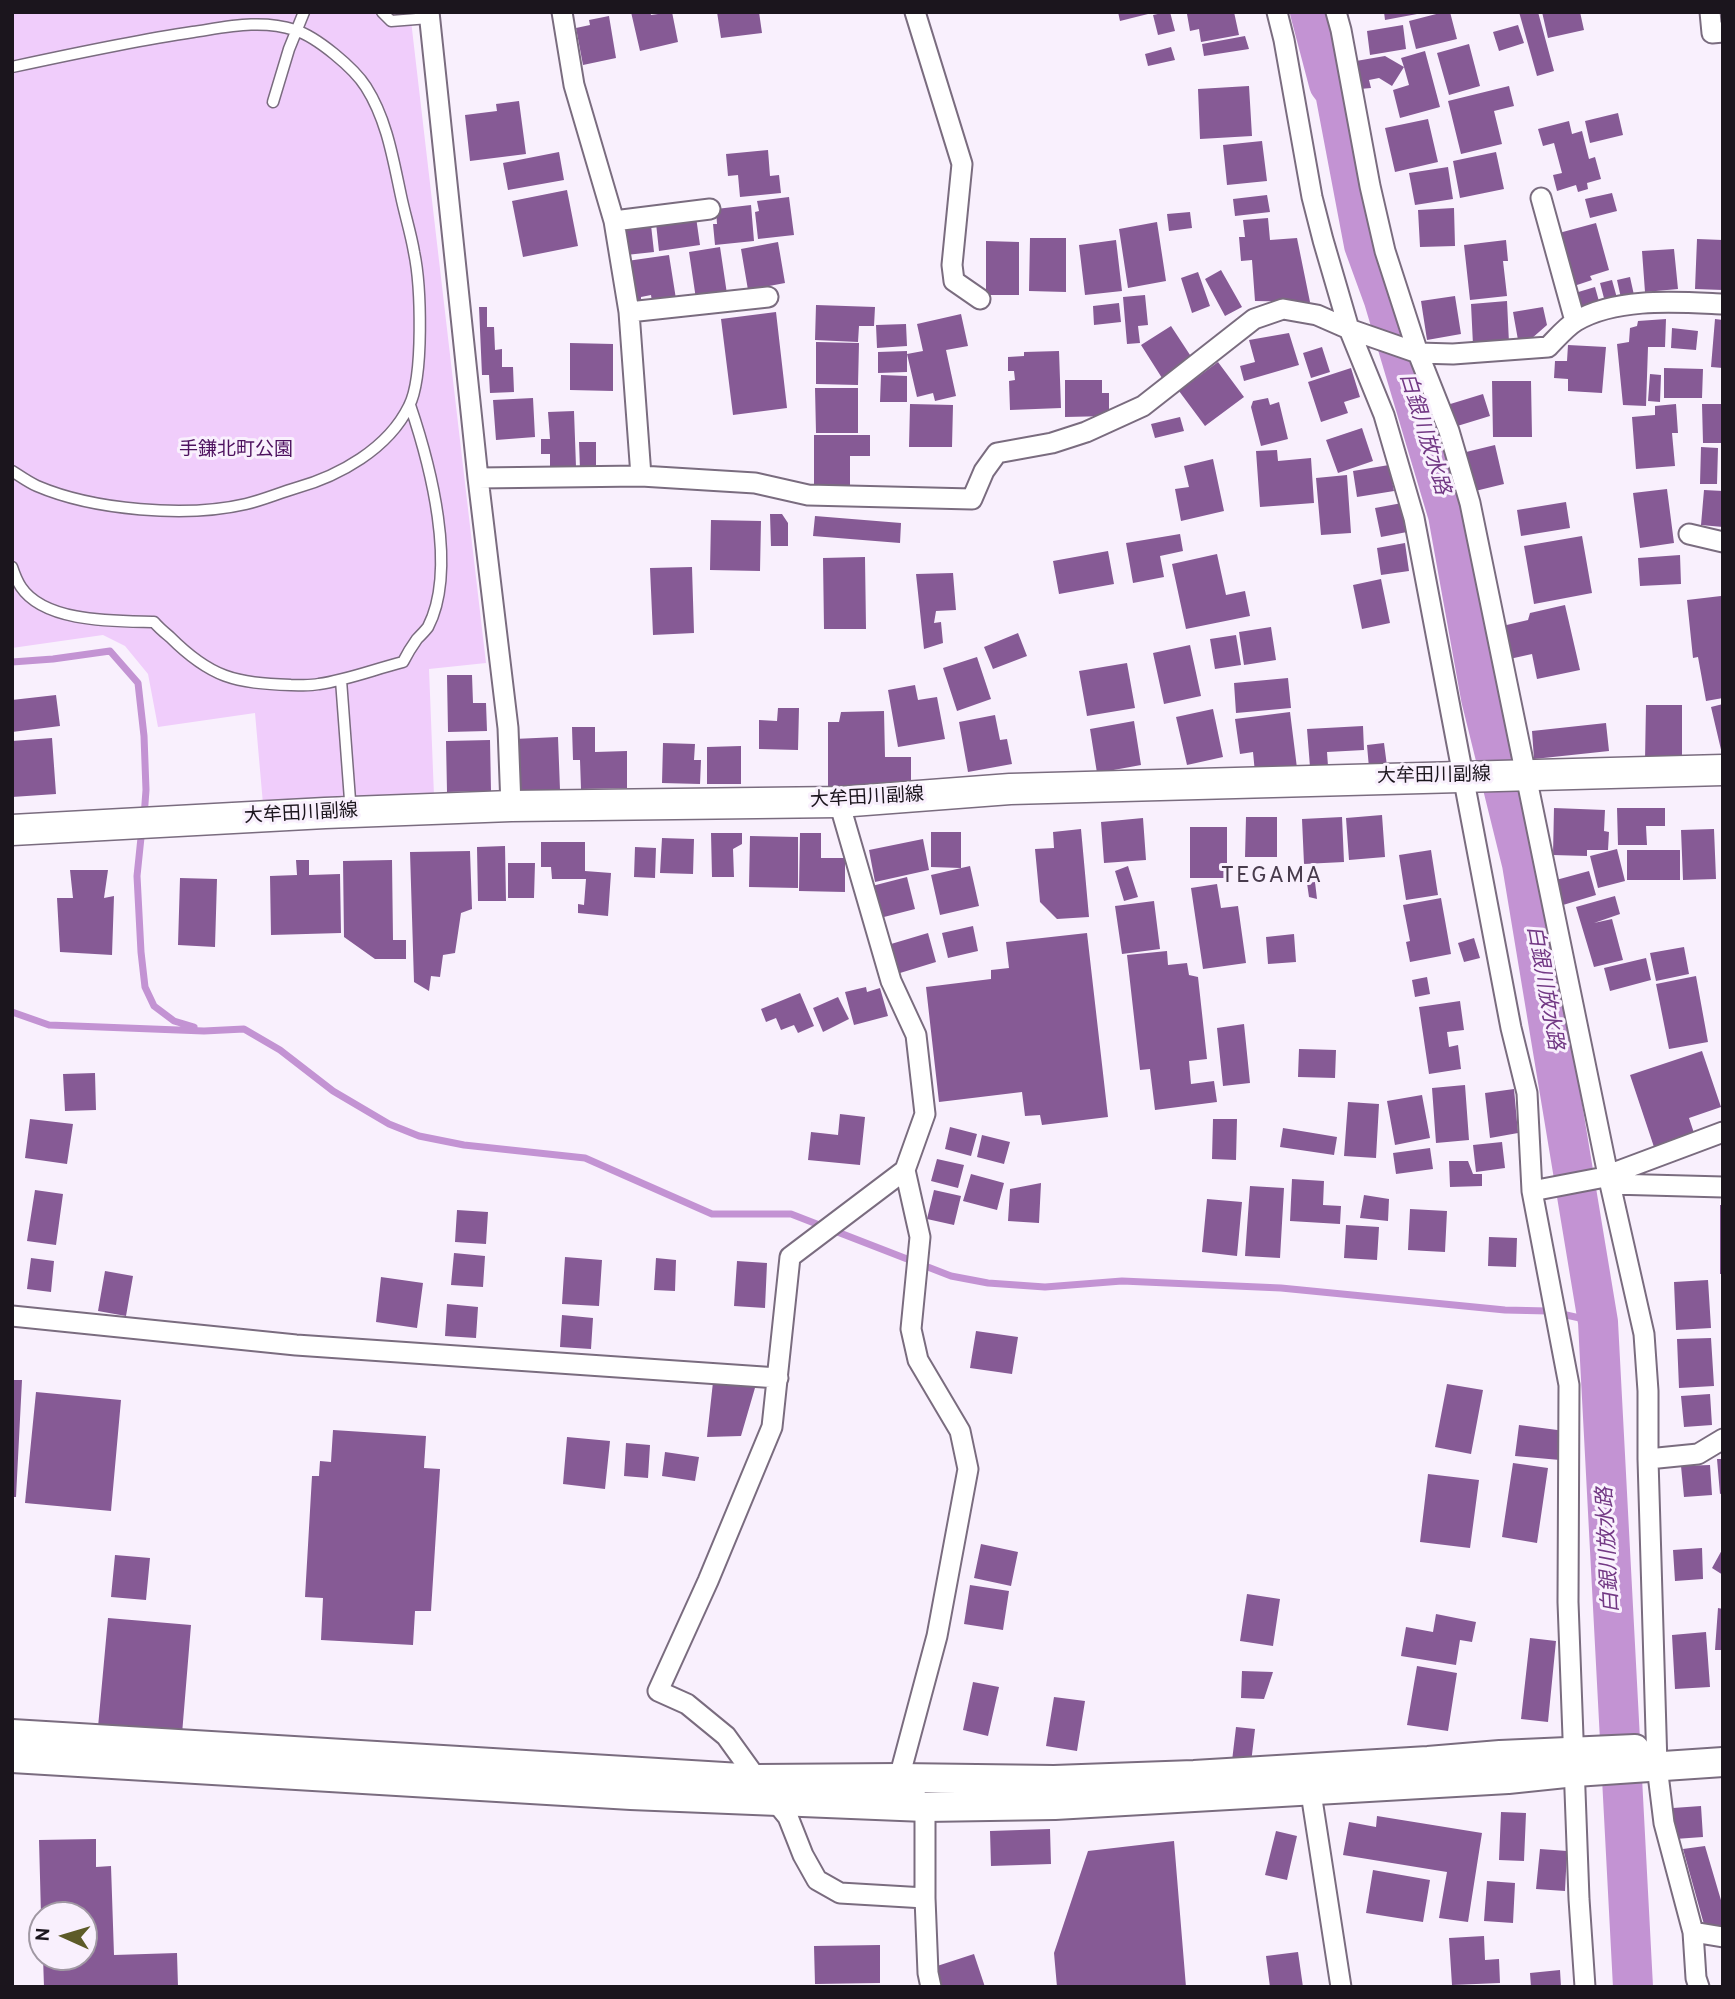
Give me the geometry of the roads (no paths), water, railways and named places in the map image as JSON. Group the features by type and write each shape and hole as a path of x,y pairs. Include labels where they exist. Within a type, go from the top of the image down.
{"main road":[{"name":"大牟田川副線","path":"12,830 511,806 839,802 1010,789 1723,769"}],"street":[{"path":"562,12 574,85 614,221 629,312 641,476"},
{"path":"915,12 962,164 952,265 954,281 980,299"},
{"path":"1277,12 1312,197 1349,329 1384,415 1414,518 1467,776 1511,1028 1527,1093 1569,1385 1568,1602 1579,1899 1586,1987"},
{"path":"1336,12 1385,251 1418,352 1449,431 1470,503 1606,1179 1644,1334 1648,1391 1657,1757 1664,1823 1693,1932 1699,1987"},
{"path":"1710,12 1712,33 1723,32"},
{"path":"429,15 478,478 508,728 511,806"},
{"path":"1541,198 1575,321"},
{"path":"614,221 710,209"},
{"path":"629,312 768,298"},
{"path":"478,478 641,476 755,483 808,495 972,499 984,471 998,453 1052,443 1086,432 1143,406 1254,319 1283,309 1317,315 1349,329 1418,352 1453,354 1548,347 1575,321 1609,308 1665,301 1723,304"},
{"path":"1689,534 1723,542"},
{"path":"839,802 891,981 916,1035 925,1114 905,1170 920,1237 911,1329 918,1360 960,1431 968,1469 937,1636 898,1778"},
{"path":"1539,1190 1606,1179 1723,1132"},
{"path":"905,1170 790,1257 772,1427 692,1618 658,1691 687,1704 726,1737 788,1817 803,1855 817,1880 840,1893 925,1898"},
{"path":"1606,1179 1723,1187"},
{"path":"12,1316 296,1345 778,1378"},
{"path":"1648,1459 1698,1454 1723,1439"},
{"path":"12,1734 757,1779 1309,1779"},
{"path":"12,1758 631,1796 925,1807 1055,1805 1309,1779 1500,1755 1575,1762 1657,1757 1723,1744"},
{"path":"1657,1757 1723,1762"},
{"path":"898,1778 925,1807 925,1898 931,1987"},
{"path":"1309,1779 1341,1987"},
{"path":"1693,1932 1723,1937"}],"lane":[{"path":"273,102 289,49 304,12"},
{"path":"382,12 391,21 429,15"},
{"path":"12,67 140,40 251,23 296,31 324,46 358,75 368,89 388,135 415,254 418,290 418,363 410,405 380,443 357,461 312,484 246,504 183,510 103,505 73,499 34,485 12,471"},
{"path":"12,566 21,588 46,608 94,619 154,622 185,653 206,668 244,682 318,685 403,662 427,628 438,596 440,545 434,493 410,405"},
{"path":"341,680 349,800"}],"waterway":[{"name":"白銀川放水路","path":"1310,12 1329,84 1335,92 1364,245 1384,300 1448,515 1481,698 1522,864 1598,1322 1633,1987"},
{"path":"12,662 110,651 138,683 144,736 144,817"},
{"path":"142,828 137,876 145,987 154,1006 174,1021 194,1027"},
{"path":"12,1012 49,1025 204,1031 244,1029 280,1050 333,1091 389,1124 419,1136 464,1145 585,1158 712,1214 791,1214 951,1276 988,1283 1045,1287 1122,1281 1281,1288 1505,1310 1548,1311 1598,1322"}],"district":[{"name":"TEGAMA","path":"1272,877"}],"park label":[{"name":"手鎌北町公園","path":"236,451"}]}
